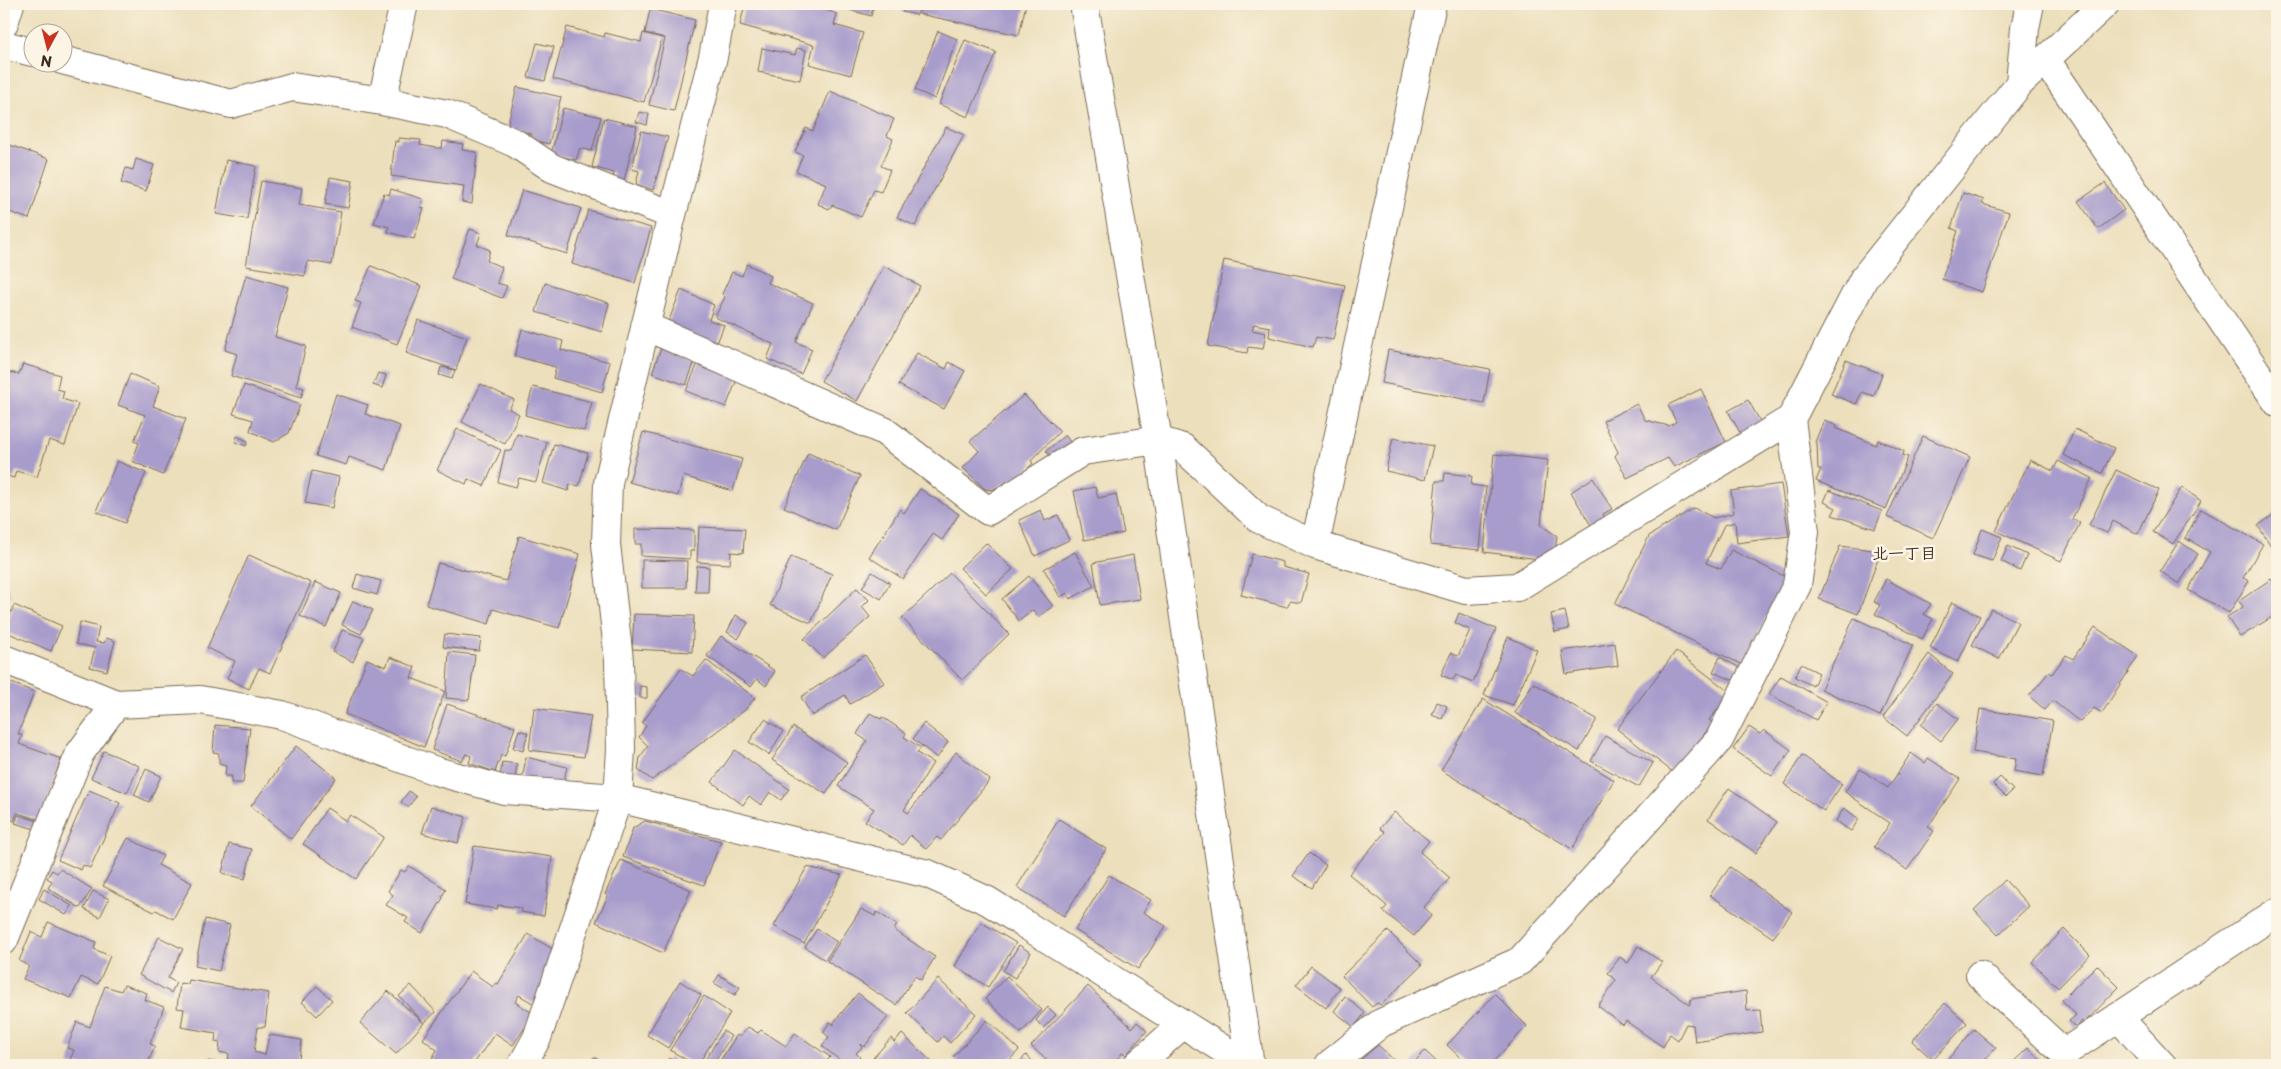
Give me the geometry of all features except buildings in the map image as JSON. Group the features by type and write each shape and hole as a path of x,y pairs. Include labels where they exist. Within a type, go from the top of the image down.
{"street":[{"path":"4,23 10,4"},
{"path":"382,101 404,4"},
{"path":"522,1065 537,1038 618,798 621,750 619,660 606,544 608,483 672,215 713,57 723,4"},
{"path":"1084,4 1158,440 1249,1065"},
{"path":"1315,545 1432,4"},
{"path":"2020,83 2025,28 2030,4"},
{"path":"645,326 884,431 988,511 1083,451 1158,440 1182,448 1259,519 1315,545 1466,590 1517,587 1791,419 1864,278 2020,83 2105,4"},
{"path":"4,45 22,50"},
{"path":"2046,60 2277,402"},
{"path":"72,63 231,104 292,87 382,101 447,114 515,144 552,168 672,215"},
{"path":"1329,1065 1380,1023 1520,961 1719,740 1797,585 1805,532 1791,419"},
{"path":"4,659 116,704 200,700 273,713 436,771 504,790 618,798 928,874 988,901 1182,1025 1249,1065"},
{"path":"4,940 80,753 116,704"},
{"path":"1980,975 2064,1053 2277,912"},
{"path":"2118,1017 2162,1065"},
{"path":"1137,1065 1182,1025"}],"district":[{"name":"北一丁目","path":"1904,553"}]}
